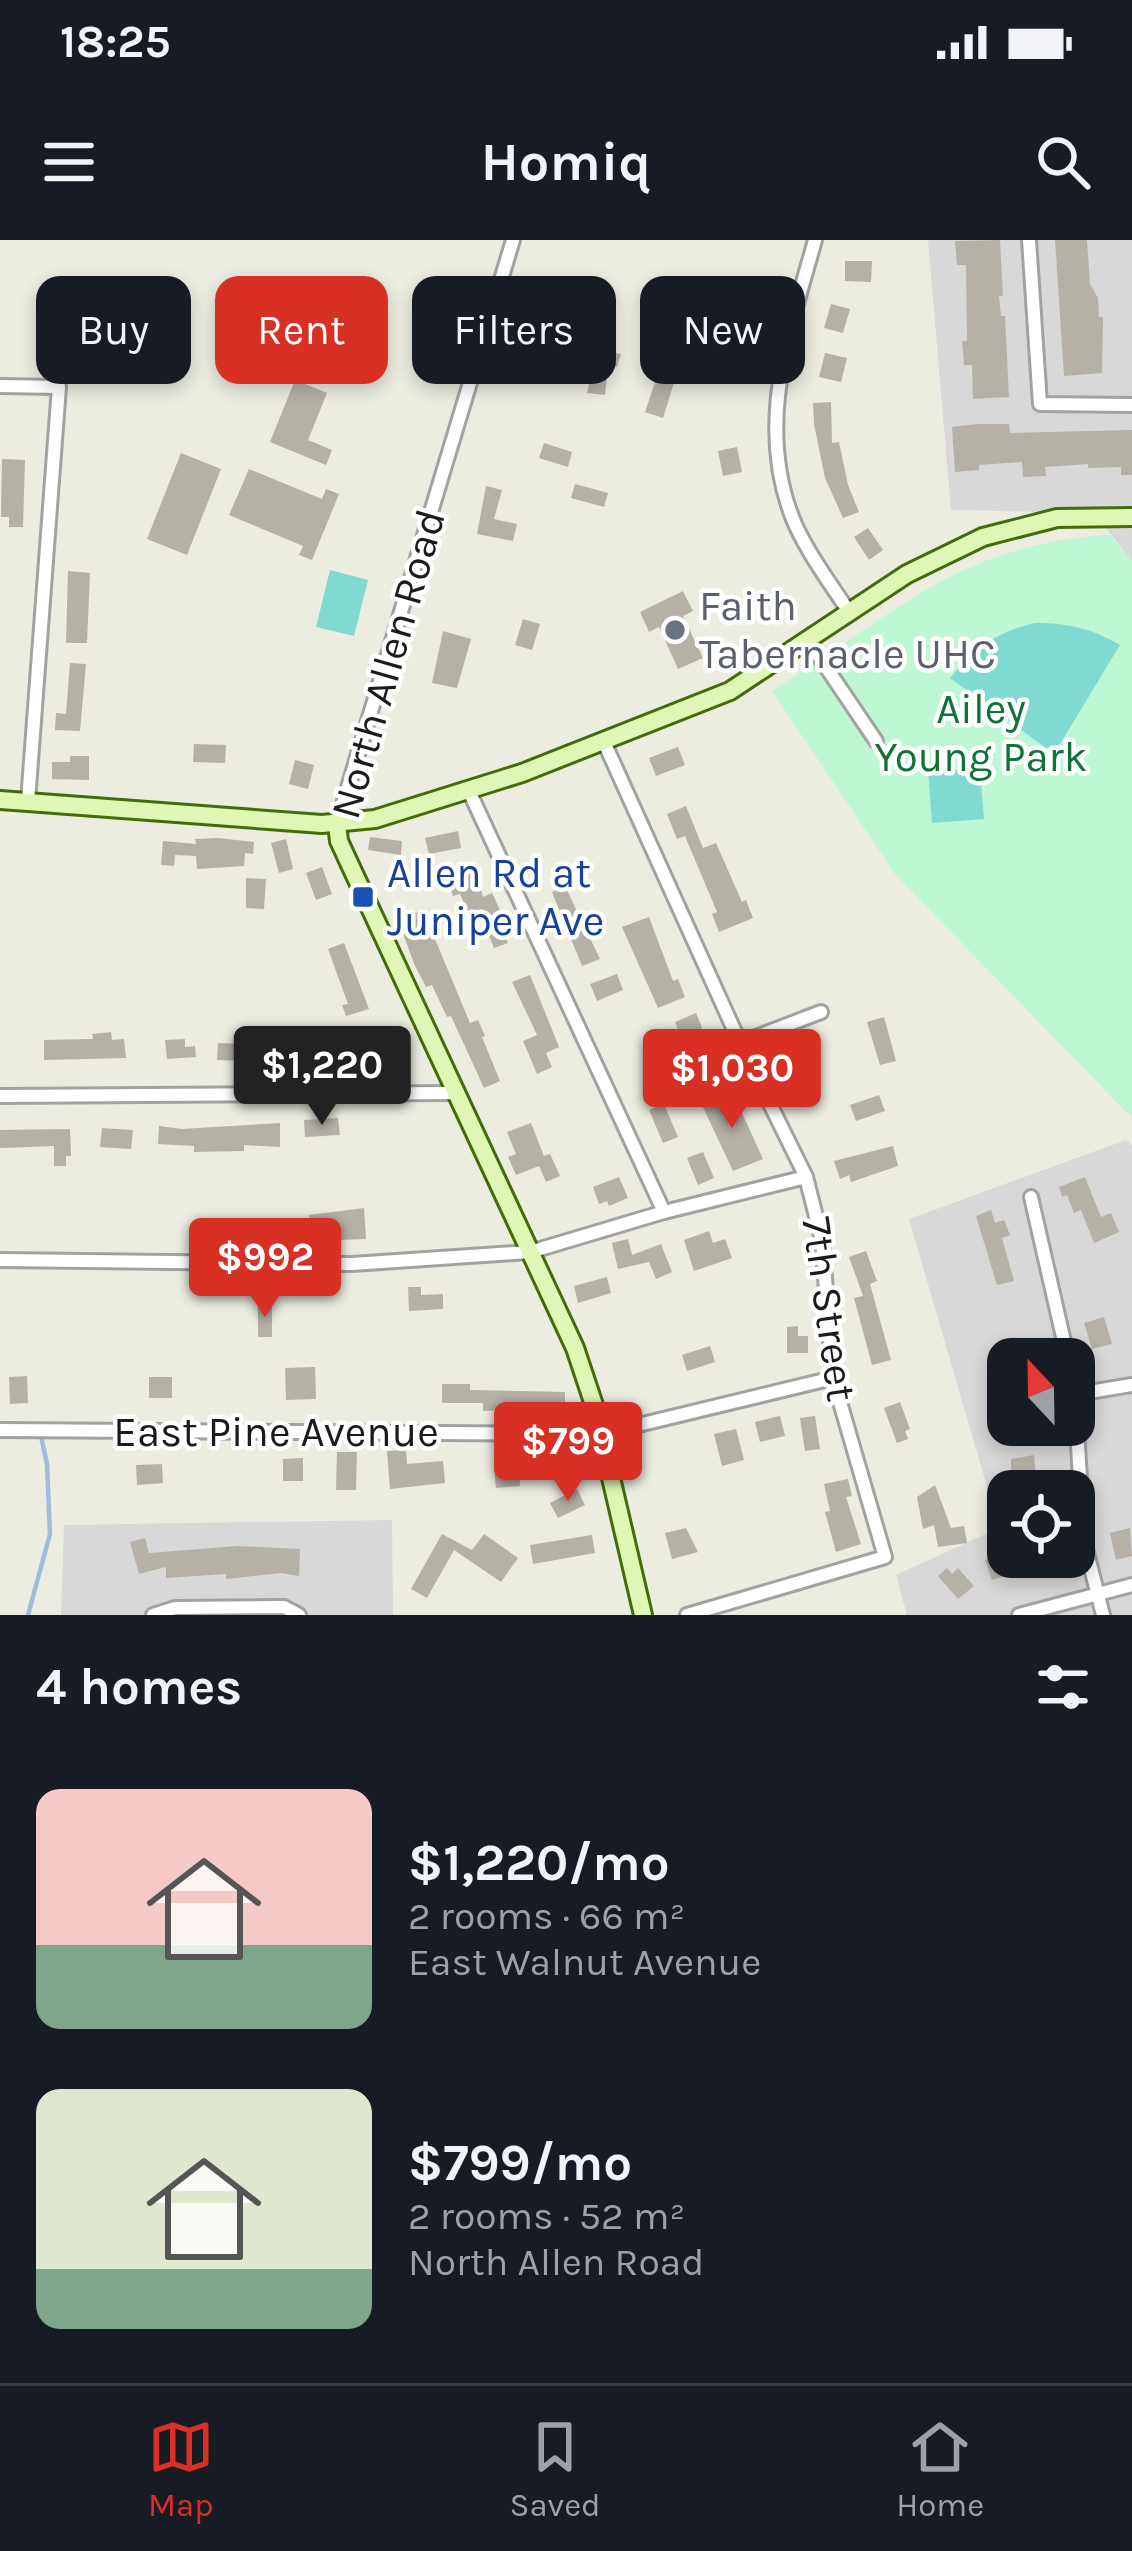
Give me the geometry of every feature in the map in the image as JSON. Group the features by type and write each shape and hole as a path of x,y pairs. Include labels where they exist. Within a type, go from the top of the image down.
{"street":[{"name":"North Allen Road","path":"513,240 337,824 345,854 575,1348 601,1434 643,1615"},
{"path":"815,240 783,355 776,397 776,445 795,522 849,612"},
{"path":"1029,240 1040,404 1132,405"},
{"path":"0,386 59,386 28,801"},
{"path":"0,800 337,824 376,819 469,791 730,691 940,556 999,532 1057,518 1132,518"},
{"path":"808,642 876,740"},
{"name":"7th Street","path":"604,742 806,1177 822,1240 833,1378 885,1557 687,1615"},
{"path":"469,791 664,1212"},
{"path":"740,1043 821,1012"},
{"path":"0,1096 456,1093"},
{"path":"0,1259 352,1264 530,1252 806,1177"},
{"path":"1031,1197 1064,1338"},
{"name":"East Pine Avenue","path":"0,1430 601,1434 833,1378"},
{"path":"1095,1387 1132,1385"},
{"path":"1078,1446 1084,1541 1103,1615"},
{"path":"1019,1615 1132,1585"},
{"path":"153,1615 175,1607 284,1607 299,1615"}],"shaded area":[{"path":"928,240 1132,240 1132,561 1094,513 951,510"},
{"path":"330,570 368,580 354,636 316,627"},
{"path":"1035,623 1079,628 1120,645 1060,744 1046,748 950,678 987,643"},
{"path":"980,768 984,819 932,823 928,772"},
{"path":"1126,1140 1132,1145 1132,1615 907,1615 896,1575 987,1533 987,1578 1095,1578 1095,1470 987,1470 987,1487 909,1219"},
{"path":"392,1520 393,1615 61,1615 64,1525"}],"green space":[{"name":"Ailey Young Park","path":"1110,535 1132,561 1132,1118 895,874 772,691 892,611 968,569 1056,541"}],"building":[{"path":"1000,240 1003,296 999,296 1001,316 1005,316 1009,397 973,399 972,365 964,365 962,341 967,341 966,265 957,265 955,241"},
{"path":"1055,240 1087,240 1090,284 1098,298 1099,317 1103,317 1102,373 1064,376"},
{"path":"845,261 872,261 871,282 845,281"},
{"path":"831,304 850,309 843,333 824,328"},
{"path":"825,353 847,358 841,382 819,377"},
{"path":"293,384 327,393 308,440 332,450 326,465 270,442"},
{"path":"589,384 606,384 605,395 587,393"},
{"path":"654,384 674,384 663,418 645,412"},
{"path":"831,402 832,443 839,442 859,512 843,518 825,478 814,424 813,403"},
{"path":"1009,424 1010,433 1132,430 1132,475 1121,475 1121,467 1088,468 1088,464 1045,467 1046,476 1023,477 1022,462 955,472 952,427"},
{"path":"544,443 572,452 568,467 539,458"},
{"path":"737,447 742,472 723,476 718,451"},
{"path":"181,453 221,469 187,555 147,539"},
{"path":"2,459 25,460 23,527 9,527 9,517 1,517"},
{"path":"249,469 322,499 326,489 339,494 312,560 299,555 303,546 229,515"},
{"path":"575,484 608,493 604,507 571,498"},
{"path":"486,486 502,490 494,519 517,524 513,541 477,534"},
{"path":"868,528 883,550 869,560 854,537"},
{"path":"68,571 90,573 87,643 66,643"},
{"name":"Faith Tabernacle UHC","path":"683,591 693,611 683,616 703,658 678,669 659,627 649,632 640,612"},
{"path":"523,619 540,624 532,650 515,645"},
{"path":"443,631 471,639 457,688 432,683"},
{"path":"70,663 86,664 80,731 55,730 56,713 66,714"},
{"path":"194,744 226,745 225,763 193,762"},
{"path":"678,747 685,765 656,776 649,758"},
{"path":"70,756 89,756 89,780 52,779 52,762 70,762"},
{"path":"295,760 314,765 308,789 289,784"},
{"path":"686,806 703,848 716,843 753,918 719,932 712,914 717,912 685,836 677,839 667,814"},
{"path":"458,831 461,848 429,854 425,838"},
{"path":"370,837 402,841 401,855 368,850"},
{"path":"195,839 254,842 253,854 245,853 244,866 197,869 196,856 175,855 174,866 161,865 163,841 196,844"},
{"path":"286,839 293,869 279,873 271,843"},
{"path":"322,867 332,894 316,900 306,873"},
{"path":"476,871 483,897 492,893 500,910 495,912 508,943 494,948 482,918 473,922 460,894 453,896 448,879"},
{"path":"246,878 266,879 264,909 246,908"},
{"path":"565,886 600,959 582,966 552,892"},
{"path":"423,910 470,1023 478,1020 485,1036 500,1081 484,1088 451,1016 447,1017 432,985 426,987 415,966 398,920"},
{"path":"649,917 673,981 678,979 685,997 658,1008 622,927"},
{"path":"344,943 369,1009 346,1016 342,1005 348,1004 328,949"},
{"path":"617,974 623,990 597,1001 590,984"},
{"path":"530,975 559,1047 546,1053 552,1067 537,1074 523,1041 537,1035 512,982"},
{"path":"696,1013 707,1040 697,1044 693,1036 682,1041 675,1022"},
{"path":"884,1017 896,1061 880,1065 867,1022"},
{"path":"111,1032 112,1040 124,1039 126,1058 44,1060 44,1040 93,1039 92,1034"},
{"path":"185,1039 185,1047 195,1046 196,1057 167,1059 165,1040"},
{"path":"218,1043 246,1044 245,1061 217,1060"},
{"path":"328,1046 329,1065 288,1067 286,1048"},
{"path":"732,1091 763,1159 733,1171 701,1103"},
{"path":"879,1095 885,1111 856,1121 850,1105"},
{"path":"664,1104 678,1137 663,1143 649,1110"},
{"path":"338,1118 340,1135 305,1137 304,1120"},
{"path":"280,1123 280,1147 244,1145 244,1151 194,1152 194,1146 158,1144 159,1126"},
{"path":"531,1123 544,1156 550,1154 560,1176 546,1182 539,1166 516,1175 508,1157 516,1154 507,1132"},
{"path":"102,1128 133,1130 131,1149 100,1147"},
{"path":"70,1129 71,1156 66,1156 66,1166 54,1166 54,1146 0,1148 0,1130"},
{"path":"893,1146 898,1166 851,1182 849,1175 840,1179 834,1161"},
{"path":"703,1152 714,1178 698,1185 687,1158"},
{"path":"619,1177 628,1198 609,1206 607,1201 599,1204 593,1187"},
{"path":"1085,1177 1101,1217 1111,1213 1119,1232 1094,1243 1081,1210 1074,1213 1059,1187"},
{"path":"364,1208 366,1239 311,1241 309,1215"},
{"path":"991,1210 995,1223 1004,1220 1010,1235 1002,1238 1014,1281 997,1285 976,1216"},
{"path":"709,1231 713,1243 725,1239 732,1258 694,1271 684,1240"},
{"path":"628,1239 632,1255 661,1244 672,1272 656,1279 649,1262 618,1269 612,1243"},
{"path":"866,1251 877,1281 870,1284 891,1360 872,1365 854,1298 863,1296 849,1257"},
{"path":"607,1277 611,1293 578,1303 574,1286"},
{"path":"408,1287 421,1287 421,1295 443,1294 443,1309 409,1311"},
{"path":"258,1302 272,1302 272,1337 258,1337"},
{"path":"1104,1317 1112,1344 1095,1348 1095,1338 1089,1338 1084,1323"},
{"path":"798,1326 798,1336 808,1336 808,1353 787,1353 787,1327"},
{"path":"710,1346 715,1362 687,1371 682,1355"},
{"path":"315,1367 316,1399 286,1400 285,1368"},
{"path":"27,1376 28,1403 10,1404 9,1377"},
{"path":"149,1377 172,1377 172,1398 149,1398"},
{"path":"442,1384 470,1384 470,1390 565,1392 565,1408 483,1411 483,1403 442,1403"},
{"path":"900,1402 910,1429 905,1431 908,1439 897,1443 884,1408"},
{"path":"780,1416 785,1436 760,1442 755,1422"},
{"path":"815,1416 820,1449 805,1451 800,1418"},
{"path":"736,1429 744,1460 722,1466 714,1434"},
{"path":"406,1450 407,1464 443,1461 445,1483 390,1489 387,1451"},
{"path":"337,1452 357,1452 356,1490 336,1490"},
{"path":"1034,1455 1035,1470 1011,1470 1011,1459"},
{"path":"303,1458 303,1481 283,1481 283,1459"},
{"path":"162,1464 163,1483 137,1485 136,1465"},
{"path":"519,1467 520,1486 496,1488 494,1469"},
{"path":"848,1479 852,1496 846,1497 861,1544 836,1552 825,1512 830,1511 824,1484"},
{"path":"935,1485 951,1528 964,1526 967,1543 938,1547 934,1525 923,1529 917,1497"},
{"path":"577,1489 585,1505 558,1518 550,1503"},
{"path":"686,1528 698,1552 672,1559 665,1533"},
{"path":"1130,1528 1132,1556 1116,1560 1110,1533"},
{"path":"442,1534 472,1550 484,1534 518,1558 501,1582 454,1550 427,1598 411,1589"},
{"path":"592,1535 595,1553 533,1564 530,1545"},
{"path":"145,1538 149,1553 238,1546 300,1549 299,1576 166,1578 166,1567 139,1574 130,1542"},
{"path":"947,1568 952,1574 958,1568 974,1586 958,1599 938,1576"}],"waterway":[{"path":"28,1615 50,1534 41,1436"}],"place":[{"name":"Faith Tabernacle UHC","path":"675,630"},
{"name":"Allen Rd at Juniper Ave","path":"363,897"}]}
